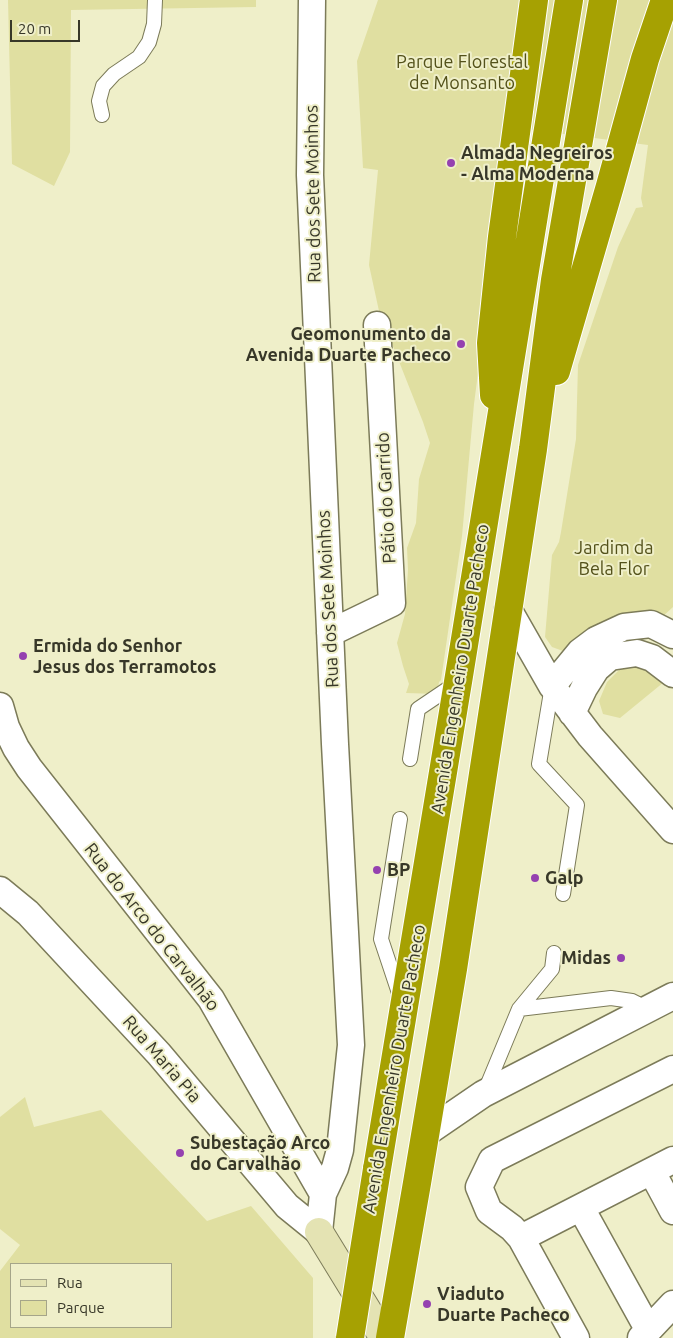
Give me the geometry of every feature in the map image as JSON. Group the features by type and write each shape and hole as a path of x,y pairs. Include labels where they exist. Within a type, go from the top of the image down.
{"highway":[{"path":"497,446 491,343 502,237 534,0"},
{"name":"Avenida Engenheiro Duarte Pacheco","path":"350,1338 569,0"},
{"path":"390,1338 418,1183 508,609 532,449 554,280 603,0"},
{"path":"532,449 610,186 645,59 665,0"}],"street":[{"name":"Rua dos Sete Moinhos","path":"314,3 310,175 330,633 351,1045 340,1150 335,1168 323,1194"},
{"name":"Pátio do Garrido","path":"330,633 392,602 377,325"},
{"path":"508,609 552,686 572,713 673,830"},
{"path":"552,686 580,652 596,640 624,627 651,624 673,635"},
{"path":"572,713 596,669 610,658 637,653 652,658 673,674"},
{"name":"Rua do Arco do Carvalhão","path":"0,706 6,727 16,748 29,768 212,999 323,1194"},
{"name":"Rua Maria Pia","path":"0,890 28,913 159,1054 287,1206 319,1232"},
{"path":"426,1133 483,1094 673,996"},
{"path":"576,1338 521,1238 512,1228 489,1211 478,1187 492,1160 673,1069"},
{"path":"521,1238 662,1166 673,1211"},
{"path":"323,1194 319,1232 384,1338"},
{"path":"581,1208 644,1334 673,1304"}],"lane":[{"path":"102,115 99,101 103,86 114,74 138,57 150,42 154,24 155,0"},
{"path":"410,759 418,709 458,682"},
{"path":"552,686 539,764 576,805 563,894"},
{"path":"400,819 380,939 404,1007"},
{"path":"483,1094 519,1009 552,968 554,953"},
{"path":"519,1009 611,998 632,1001 648,1009"}],"green space":[{"path":"8,0 256,0 256,7 71,10 70,152 54,186 12,164"},
{"path":"378,0 673,0 673,607 661,618 576,642 563,651 552,647 545,637 552,555 559,542 576,439 578,365 618,247 636,208 643,207 641,198 648,145 510,127 474,404 462,536 441,680 437,694 406,693 409,684 397,643 405,614 408,570 407,548 416,523 419,479 430,443 379,311 369,265 378,170 363,168 357,61"},
{"path":"650,667 664,682 620,718 603,714 599,701 607,682 620,669"},
{"path":"25,1097 34,1127 101,1110 207,1221 251,1206 313,1278 313,1338 0,1338 0,1271 20,1245 0,1229 0,1117"}],"place":[{"name":"Almada Negreiros - Alma Moderna","path":"451,163"},
{"name":"Geomonumento da Avenida Duarte Pacheco","path":"461,344"},
{"name":"Ermida do Senhor Jesus dos Terramotos","path":"23,656"},
{"name":"BP","path":"377,870"},
{"name":"Galp","path":"535,878"},
{"name":"Midas","path":"621,958"},
{"name":"Subestação Arco do Carvalhão","path":"180,1153"},
{"name":"Viaduto Duarte Pacheco","path":"427,1304"}],"park label":[{"name":"Parque Florestal de Monsanto","path":"462,72"},
{"name":"Jardim da Bela Flor","path":"614,558"}]}
